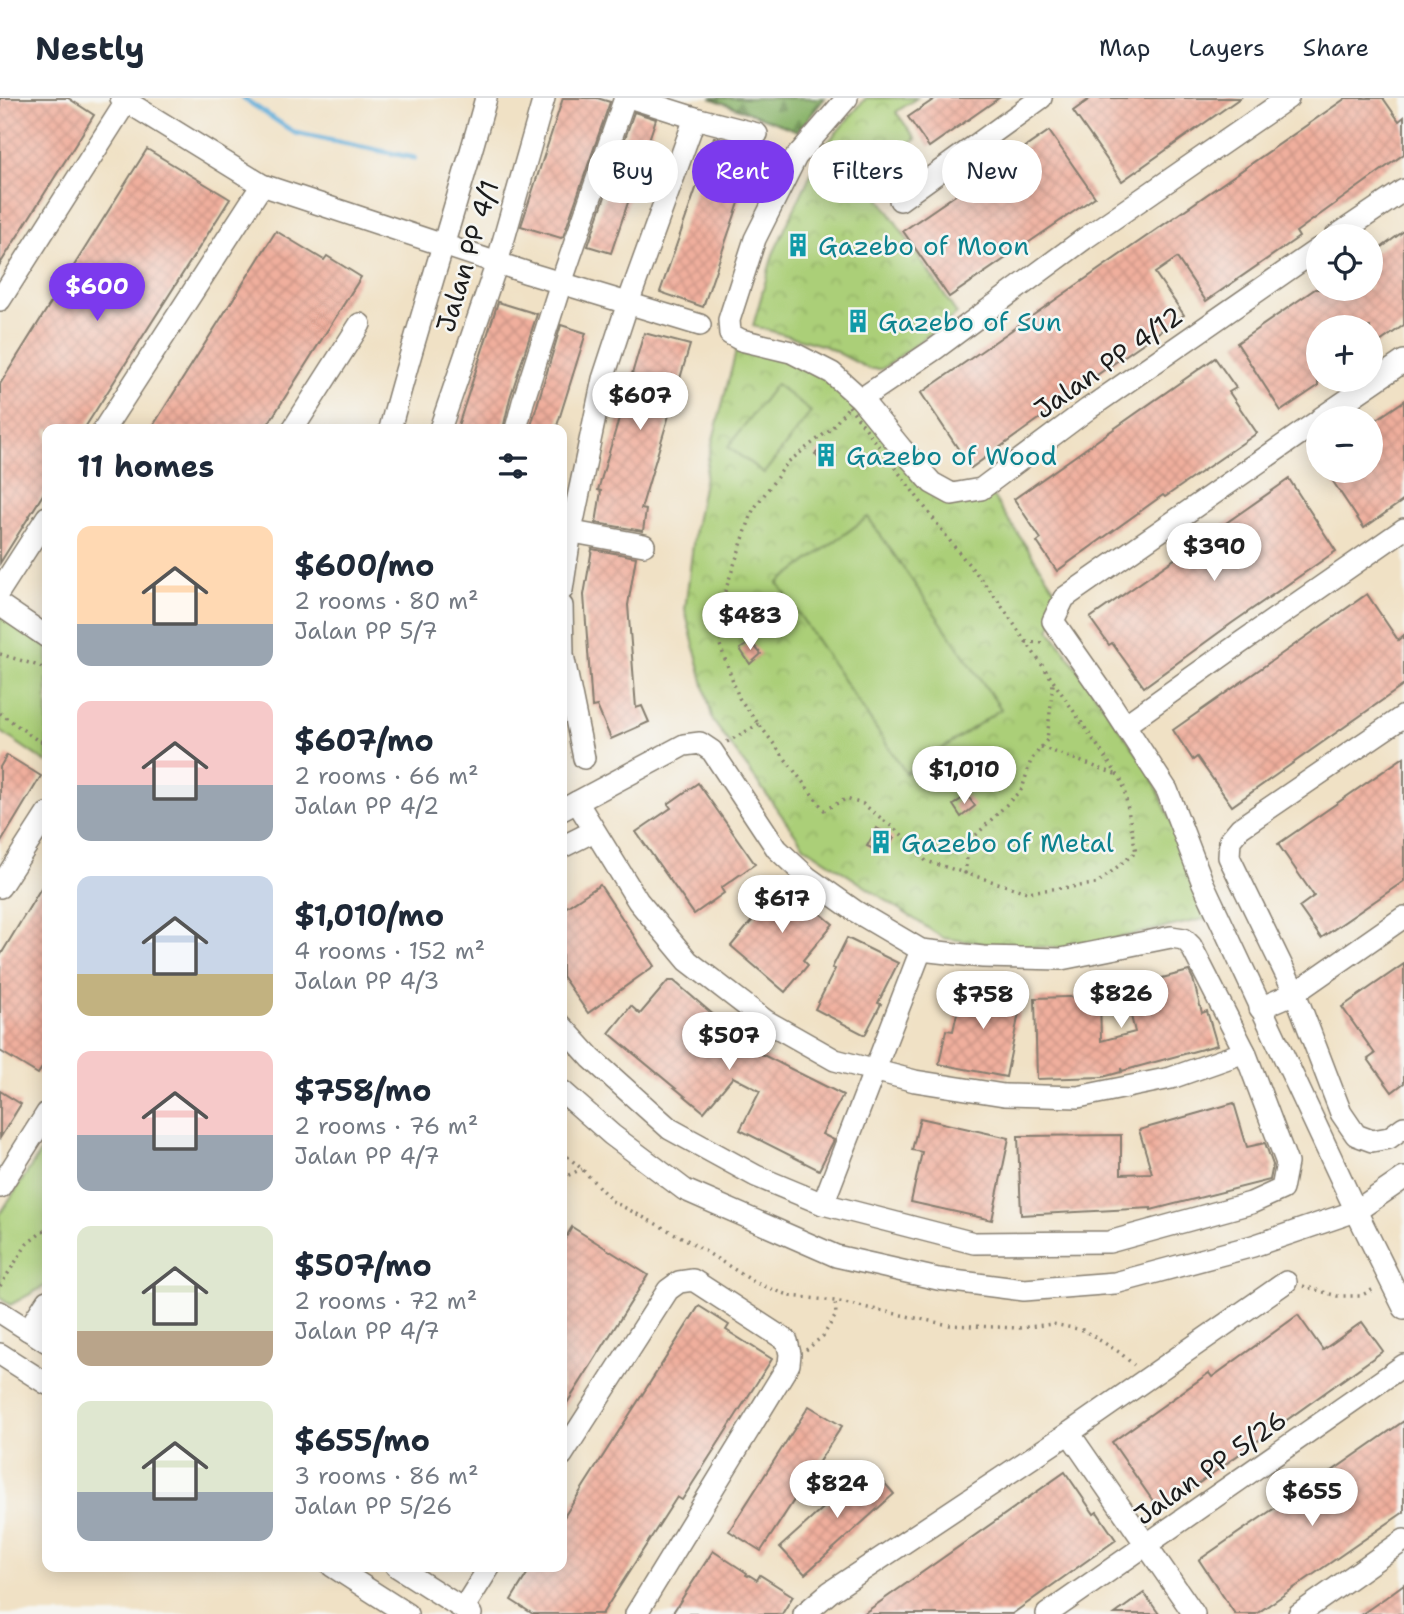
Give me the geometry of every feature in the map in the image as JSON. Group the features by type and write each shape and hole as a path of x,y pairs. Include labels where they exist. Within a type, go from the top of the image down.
{"street":[{"path":"391,424 486,98"},
{"name":"Jalan PP 4/1","path":"442,424 497,263 544,98"},
{"path":"517,424 561,284 625,98"},
{"path":"632,98 757,134"},
{"name":"Jalan PP 4/12","path":"847,98 796,157 755,239 729,320 730,334 741,340 791,352 832,373 861,400 932,483 952,494 981,489 1088,409 1306,257"},
{"path":"928,180 1041,98"},
{"path":"861,400 1084,239 1287,98"},
{"path":"0,300 123,100 262,185 561,284 699,325"},
{"path":"567,526 603,379 695,118"},
{"path":"107,424 262,185"},
{"path":"1354,224 1404,190"},
{"path":"296,424 360,324"},
{"path":"1339,406 1404,361"},
{"path":"1306,429 1064,597 1053,621 1167,790 1202,881 1260,1008 1404,1308"},
{"path":"0,590 42,525"},
{"path":"567,530 644,545"},
{"path":"1125,725 1404,530"},
{"path":"0,605 42,633"},
{"path":"567,675 584,758"},
{"path":"1397,1133 1372,1141 1356,1135 1341,1113 1295,993 1229,858 1230,840 1240,828 1404,716"},
{"path":"567,1032 591,1058 670,1129 756,1176 823,1204 974,1243 1109,1242 1251,1203 1282,1189 1287,1163 1245,1052 1191,946 1184,939 1171,937 1061,959 983,957 921,950 855,911 807,877 778,849 706,747 684,745 569,806 594,831 638,901 688,961 765,1021 835,1059 915,1081 1004,1095 1078,1097 1171,1078 1245,1052"},
{"path":"0,887 42,822"},
{"path":"567,844 594,831"},
{"path":"1260,1008 1295,993 1404,917"},
{"path":"823,1204 921,950"},
{"path":"567,1095 612,1135 685,1190 836,1256 938,1279 1024,1290 1115,1283 1253,1246 1356,1211 1404,1178"},
{"path":"0,1187 42,1121"},
{"path":"567,1447 668,1290 679,1282 693,1280 787,1340 789,1364 636,1614"},
{"path":"804,1614 830,1592 1069,1433 1286,1282"},
{"path":"28,1330 42,1309"},
{"path":"0,1312 42,1339"},
{"path":"0,1354 42,1381"},
{"name":"Jalan PP 5/26","path":"1047,1614 1404,1365"},
{"path":"1069,1433 1194,1614"},
{"path":"1299,1614 1404,1540"},
{"path":"341,1572 407,1614"},
{"path":"405,1572 467,1612 487,1572"}],"path":[{"path":"849,406 956,549 994,594 1053,682 1123,783 1136,852 1096,884 1027,892 926,861 901,834 863,804 846,799 824,810 739,698 720,645 723,600 753,510 788,462 832,428 849,406"},
{"path":"0,654 42,668"},
{"path":"965,874 969,842 1022,789 1031,760 1047,740 1053,682"},
{"path":"0,713 42,742"},
{"path":"706,747 759,724"},
{"path":"1041,747 1118,775"},
{"path":"567,1156 612,1200 687,1240 756,1283 791,1296 835,1301 949,1325 1018,1328 1053,1324 1083,1330 1119,1353 1149,1378"},
{"path":"567,1176 582,1169"},
{"path":"0,1286 27,1244 42,1232"},
{"path":"1286,1282 1337,1296 1360,1296 1391,1281"},
{"path":"790,1354 804,1351 823,1336 836,1315 835,1301"}],"green space":[{"path":"710,98 825,98 798,131"},
{"path":"866,98 917,98 896,112 915,140 830,140"},
{"path":"808,180 808,203 883,203 957,314 882,369 869,369 825,346 753,326 773,254"},
{"path":"738,344 829,374 956,501 992,495 1060,597 1050,630 1149,770 1213,917 1072,948 994,945 943,938 804,846 713,721 685,610 695,528 709,455"},
{"path":"776,384 811,412 764,473 728,447"},
{"path":"868,517 1001,709 906,773 778,583"},
{"path":"0,615 42,644 42,760 0,731"},
{"path":"42,1150 42,1288 10,1305 0,1297 0,1214"}],"building":[{"path":"0,98 68,98 94,115 0,264"},
{"path":"563,98 597,98 610,102 597,140 588,140 588,165 563,237 521,226"},
{"path":"936,98 999,98 929,147 928,140 924,140 908,117"},
{"path":"1091,98 1240,98 1122,181 1073,111"},
{"path":"1346,98 1383,98 1399,121 1404,117 1404,154 1306,224 1296,232 1299,237 1206,301 1177,258 1155,273 1184,315 1084,384 1085,386 971,468 921,393"},
{"path":"634,112 656,119 649,140 624,140"},
{"path":"1049,131 1095,197 949,297 903,231 944,203 1042,203 1042,140 1036,140"},
{"path":"147,149 230,199 87,424 42,424 42,496 0,563 0,384"},
{"path":"692,200 692,203 739,203 703,307 660,292"},
{"path":"603,203 628,203 611,253 588,246"},
{"path":"276,231 324,260 327,256 361,277 268,424 154,424"},
{"path":"1404,231 1404,325 1383,340 1383,315 1306,315 1306,392 1309,392 1281,411 1237,343 1306,295 1306,301 1383,301 1383,246"},
{"path":"498,302 537,314 504,424 459,424"},
{"path":"561,325 586,333 558,424 531,424"},
{"path":"644,333 690,345 641,509 646,510 643,531 596,523 601,491 598,490"},
{"path":"1215,358 1236,388 1229,392 1257,433 1165,497 1163,495 1057,571 1037,542 1041,539 1014,499"},
{"path":"1404,401 1404,500 1364,528 1334,483 1383,483 1383,415"},
{"name":"Gazebo of Wood","path":"827,445 836,456 824,465 815,454"},
{"path":"1289,479 1336,551 1144,687 1090,618"},
{"path":"592,549 636,557 628,605 636,708 642,706 649,722 611,739 597,706 592,707 584,595"},
{"path":"1367,594 1398,640 1404,635 1404,685 1232,806 1197,757 1193,760 1173,730"},
{"path":"751,642 761,654 750,664 740,649"},
{"path":"7,755 41,776 0,844 0,767"},
{"path":"1404,757 1404,881 1321,938 1299,907 1314,896 1278,844"},
{"path":"698,783 755,864 721,888 724,893 694,914 636,832 671,808 668,804"},
{"path":"967,795 975,806 961,817 953,805"},
{"name":"Gazebo of Metal","path":"877,828 894,838 884,854 867,846"},
{"path":"778,879 833,924 803,960 808,965 785,992 731,946 761,910 756,906"},
{"path":"600,885 654,966 588,1013 567,983 567,907"},
{"path":"42,886 42,1068 38,1074 0,1051 0,956"},
{"path":"847,938 898,963 865,1035 815,1009"},
{"path":"1404,964 1404,1083 1392,1092 1368,1059 1375,1054 1342,1007"},
{"path":"1189,971 1202,1013 1207,1011 1217,1045 1122,1071 1121,1068 1121,1072 1103,1077 1037,1079 1035,998 1100,996 1101,1041 1135,1032 1124,988"},
{"path":"668,981 674,981 757,1052 843,1095 822,1134 834,1140 819,1170 740,1130 760,1091 733,1077 704,1112 609,1033 631,1006 640,1014"},
{"path":"964,982 1019,994 1018,998 1022,998 1006,1077 939,1064 946,1030 953,1031"},
{"path":"0,1091 21,1104 0,1138"},
{"path":"1234,1103 1247,1147 1265,1143 1273,1165 1270,1180 1151,1210 1021,1215 1018,1136 1121,1135 1121,1174 1152,1173 1139,1130"},
{"path":"920,1118 1009,1138 992,1220 911,1202 922,1152 912,1150"},
{"path":"572,1227 648,1275 567,1403 567,1236"},
{"path":"699,1306 729,1325 726,1330 772,1359 682,1500 677,1497 602,1614 533,1614 511,1600 528,1572 567,1572 567,1512"},
{"path":"1298,1315 1323,1350 1362,1322 1383,1351 1160,1511 1112,1442 1209,1373 1212,1377"},
{"path":"809,1406 842,1426 761,1551 729,1531"},
{"path":"1404,1421 1404,1512 1256,1614 1235,1614 1199,1560"},
{"path":"870,1466 894,1494 805,1574 780,1547"},
{"path":"1065,1472 1116,1540 1012,1614 863,1614"},
{"path":"713,1551 747,1573 746,1575 757,1580 760,1575 793,1596 782,1614 672,1614"},
{"path":"1404,1584 1404,1614 1362,1614 1385,1598"},
{"path":"1144,1593 1159,1614 1115,1614"}],"waterway":[{"path":"243,98 295,133 415,158"}],"place":[{"name":"Gazebo of Moon","path":"798,245"},
{"name":"Gazebo of Sun","path":"858,321"},
{"name":"Gazebo of Wood","path":"826,455"},
{"name":"Gazebo of Metal","path":"881,842"}]}
